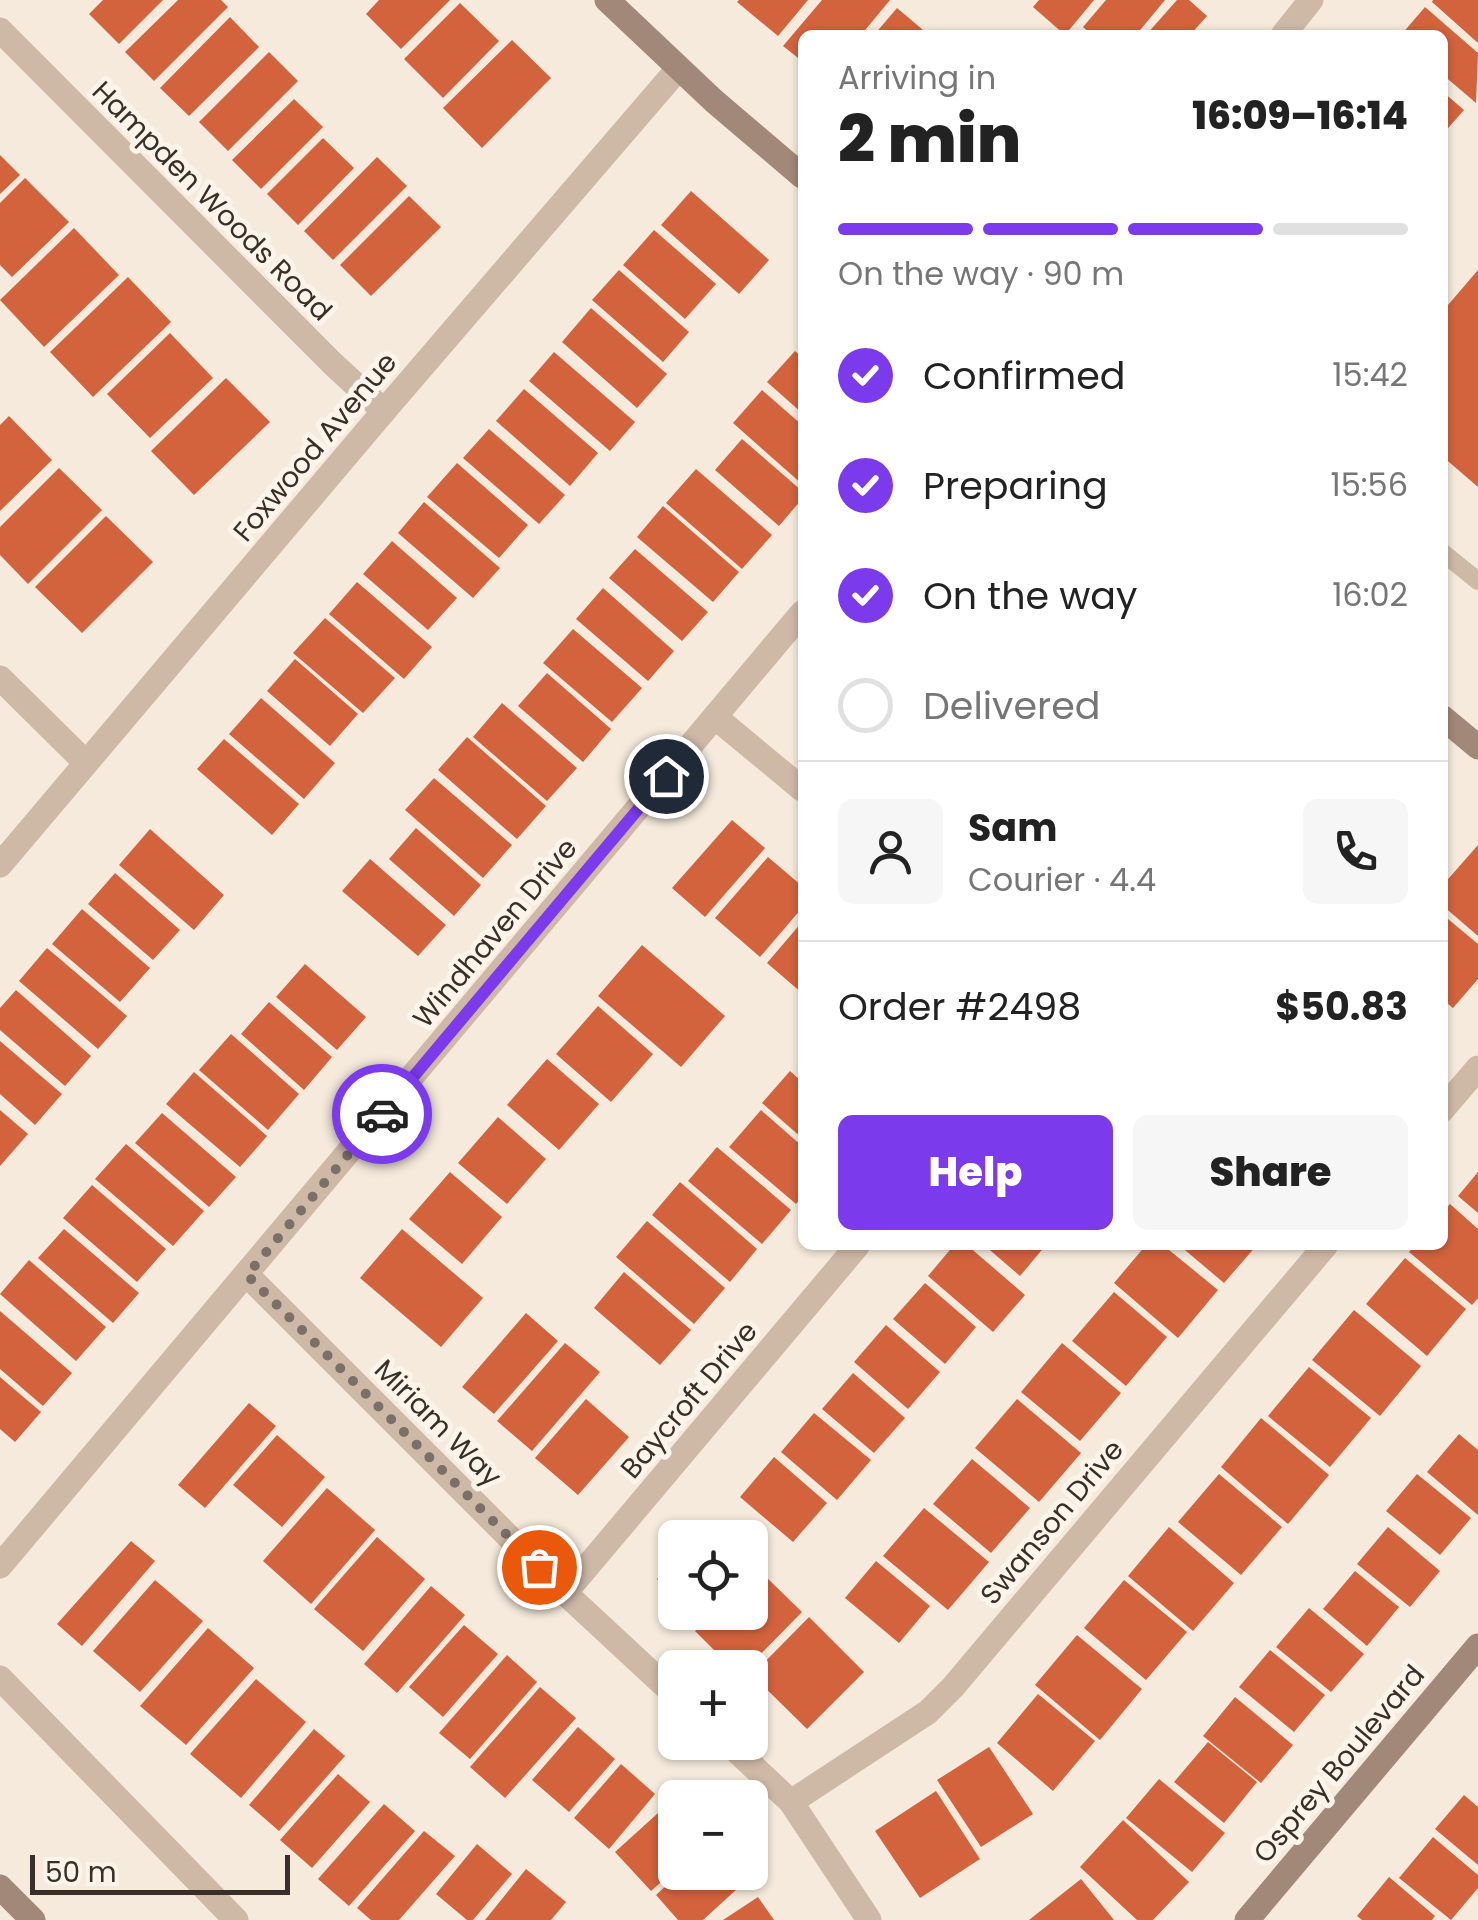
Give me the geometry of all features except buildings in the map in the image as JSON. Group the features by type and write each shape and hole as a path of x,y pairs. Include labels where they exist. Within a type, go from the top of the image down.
{"street":[{"path":"608,0 678,68 798,173"},
{"path":"1287,30 1311,0"},
{"name":"Hampden Woods Road","path":"0,30 384,411"},
{"name":"Foxwood Avenue","path":"0,865 678,68"},
{"name":"Windhaven Drive","path":"0,1566 798,618"},
{"path":"0,678 86,763"},
{"path":"716,717 798,786"},
{"path":"1448,722 1478,747"},
{"path":"1448,1103 1478,1068"},
{"name":"Baycroft Drive","path":"565,1593 854,1250"},
{"name":"Swanson Drive","path":"792,1802 928,1712 953,1686 1322,1250"},
{"name":"Miriam Way","path":"247,1275 565,1593 658,1678"},
{"name":"Osprey Boulevard","path":"1246,1920 1478,1646"},
{"path":"0,1678 236,1920"},
{"path":"746,1760 792,1802 869,1920"},
{"path":"0,1887 32,1920"}],"lane":[{"path":"1448,557 1478,581"}],"way so far":[{"path":"382,1114 247,1275 539,1567"}],"route":[{"path":"382,1114 666,776"}]}
